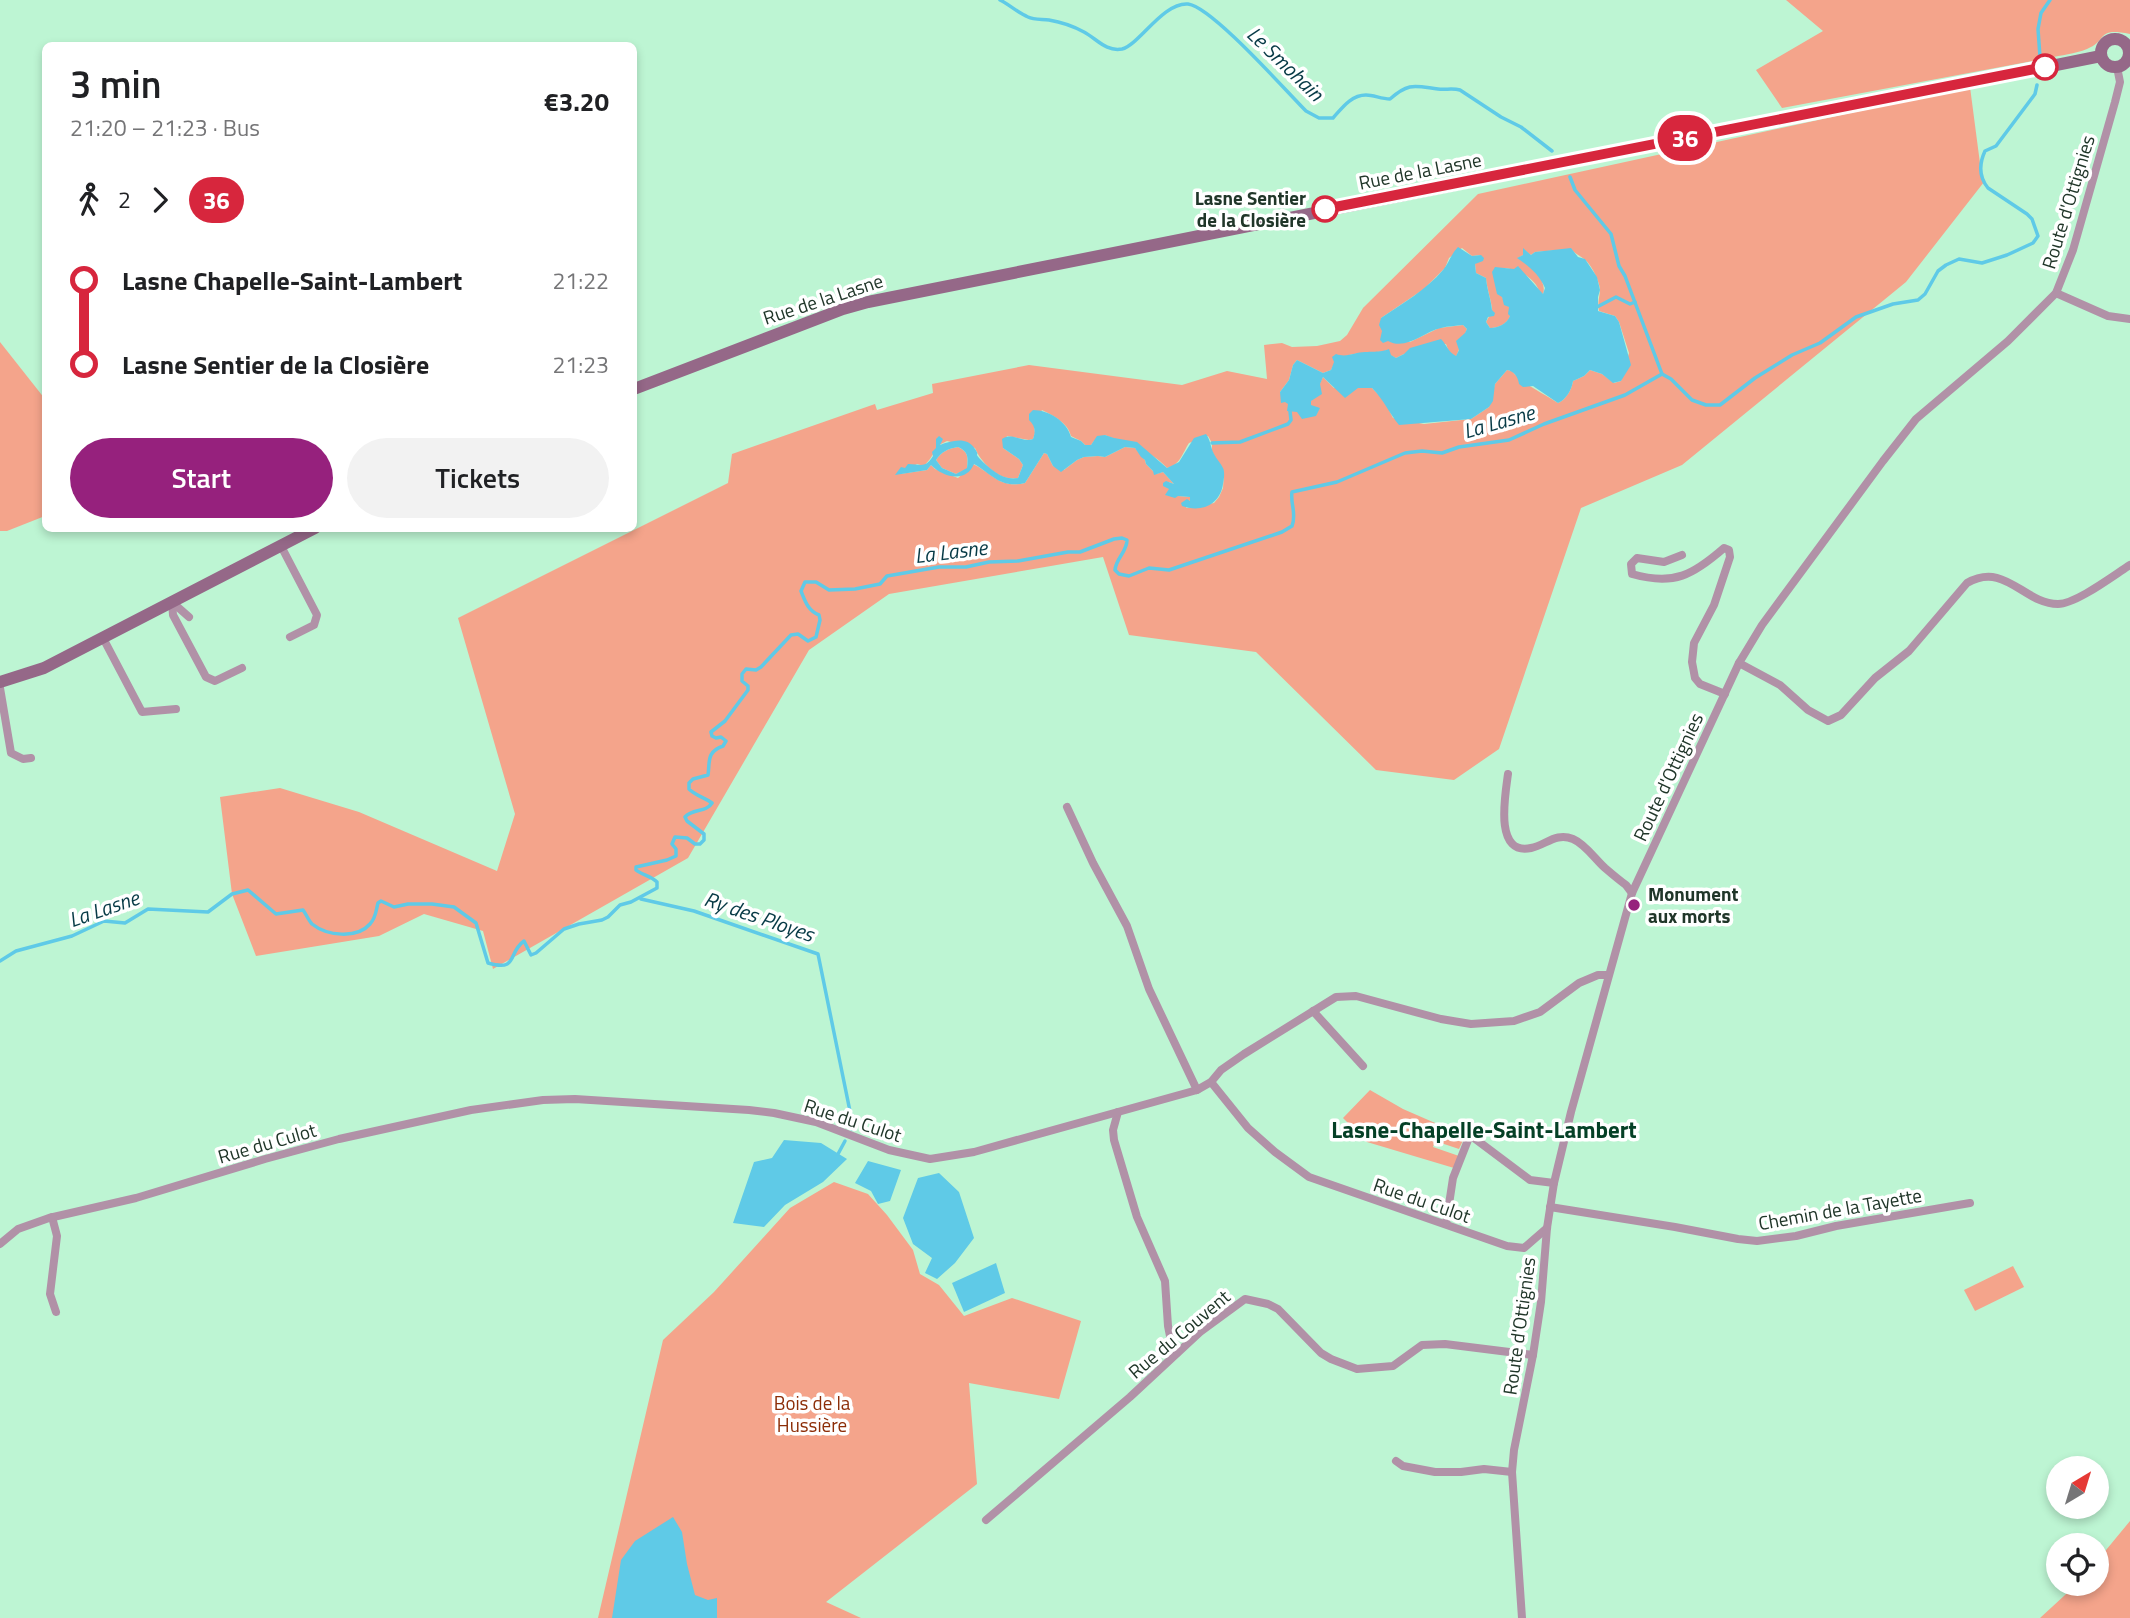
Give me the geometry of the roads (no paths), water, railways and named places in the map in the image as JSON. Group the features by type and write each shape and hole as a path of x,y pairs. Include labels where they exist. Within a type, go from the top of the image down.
{"street":[{"path":"2110,39 2121,40 2129,48 2127,61 2117,67 2106,64 2101,56 2102,47 2110,39"},
{"name":"Rue de la Lasne","path":"637,388 844,309 879,299 2101,56"},
{"name":"Route d'Ottignies","path":"1522,1618 1511,1472 1541,1302 1553,1183 1632,893 1739,663 1762,625 1916,419 2008,341 2056,293 2073,250 2115,102 2120,82 2117,67"},
{"path":"2056,293 2108,316 2130,320"},
{"path":"0,682 44,668 307,532"},
{"path":"281,546 317,615 314,625 290,638"},
{"path":"1682,555 1664,562 1637,558 1631,564 1632,574 1652,580 1682,575 1702,568 1724,548 1730,550 1714,605 1694,643 1692,662 1695,678 1700,684 1725,694"},
{"path":"1739,663 1780,685 1808,710 1828,721 1841,715 1875,678 1909,650 1967,583 1975,578 1984,575 2001,578 2040,600 2058,604 2071,600 2130,565"},
{"path":"172,602 189,617"},
{"path":"172,602 173,615 206,677 215,681 242,668"},
{"path":"103,638 142,712 138,722"},
{"path":"0,688 11,753 23,759 31,758"},
{"path":"142,712 176,709"},
{"path":"1508,775 1504,799 1506,838 1515,848 1531,848 1557,837 1574,839 1632,893"},
{"path":"1067,807 1127,926 1149,989 1197,1090"},
{"path":"1211,1082 1221,1070 1336,997 1356,996 1471,1024 1514,1021 1540,1012 1579,983 1598,975 1608,975"},
{"path":"1313,1011 1363,1066"},
{"name":"Rue du Culot","path":"0,1244 18,1229 52,1217 136,1198 339,1139 471,1110 543,1100 575,1099 686,1105 774,1113 829,1126 889,1150 930,1159 974,1152 1197,1090 1211,1082 1248,1128 1309,1177 1490,1241 1536,1249 1545,1254"},
{"path":"1118,1112 1113,1130 1114,1140 1137,1217 1165,1281 1168,1326 1172,1346 1177,1353"},
{"path":"1446,1224 1453,1178 1470,1135 1530,1180 1553,1183"},
{"name":"Chemin de la Tayette","path":"1550,1207 1757,1241 1970,1203"},
{"path":"52,1217 57,1236 50,1294 56,1312"},
{"path":"1524,1248 1547,1228"},
{"name":"Rue du Couvent","path":"986,1520 1130,1397 1200,1332 1245,1299 1278,1309 1321,1353 1357,1369 1393,1366 1422,1345 1445,1344 1533,1355"},
{"path":"1396,1461 1403,1466 1435,1472 1484,1469 1511,1472"}],"water":[{"path":"1458,247 1472,256 1481,255 1484,258 1475,264 1476,273 1486,278 1492,310 1495,313 1494,316 1488,317 1486,322 1490,328 1502,325 1510,316 1509,307 1504,305 1502,297 1497,294 1492,272 1495,267 1514,269 1518,266 1543,294 1545,288 1540,279 1530,267 1517,258 1523,255 1523,248 1531,255 1535,252 1571,248 1578,257 1585,259 1597,277 1600,290 1598,311 1615,316 1619,322 1631,365 1621,381 1613,383 1602,374 1590,370 1573,381 1568,394 1558,403 1533,386 1523,387 1515,375 1507,370 1495,384 1493,401 1489,407 1471,419 1399,425 1372,388 1358,388 1345,398 1323,377 1320,384 1322,394 1311,401 1311,405 1320,408 1316,416 1302,419 1297,412 1287,411 1288,404 1281,403 1280,392 1289,380 1297,360 1323,373 1331,370 1334,362 1332,357 1336,354 1389,349 1391,355 1396,358 1410,348 1441,339 1456,356 1459,350 1456,341 1467,329 1463,325 1434,330 1401,344 1388,341 1383,343 1380,340 1382,331 1379,325 1381,318 1429,284 1445,267"},
{"path":"1033,410 1051,414 1061,421 1071,437 1085,445 1091,445 1097,436 1105,435 1137,442 1167,468 1179,462 1194,438 1206,434 1224,470 1221,491 1209,506 1182,506 1181,503 1187,499 1190,501 1190,497 1175,498 1165,495 1169,489 1163,486 1163,483 1166,481 1174,484 1163,472 1154,475 1135,448 1125,447 1105,457 1084,457 1061,472 1044,453 1025,483 1009,484 997,480 974,464 966,474 960,476 942,473 931,465 927,470 895,475 901,467 905,468 908,464 928,463 939,436 943,439 940,445 954,441 968,442 992,470 1007,478 1018,478 1023,465 1003,448 1002,439 1033,439 1034,429 1029,414","holes":["958,447 964,451 968,461 967,468 956,474 942,468 936,460 941,454"]},
{"path":"784,1140 821,1143 847,1159 823,1182 785,1205 764,1227 733,1223 754,1162 772,1158"},
{"path":"868,1161 901,1170 890,1201 878,1204 871,1191 855,1183"},
{"path":"939,1173 959,1192 974,1238 955,1263 937,1279 925,1273 932,1258 913,1244 903,1218 918,1178"},
{"path":"996,1263 1005,1293 964,1312 952,1283"},
{"path":"673,1517 682,1532 695,1595 708,1600 717,1598 717,1618 612,1618 621,1560 635,1541"}],"waterway":[{"name":"Le Smohain","path":"1000,0 1028,17 1071,26 1111,49 1129,46 1161,16 1179,5 1188,4 1214,19 1306,111 1319,118 1333,118 1356,97 1369,95 1390,99 1412,86 1457,89 1521,127 1552,151"},
{"name":"La Lasne","path":"2040,57 2038,29 2041,13 2050,0"},
{"name":"La Lasne","path":"0,961 16,951 72,936 104,921 125,923 148,909 208,912 232,894 248,890 276,914 303,910 311,923 318,928 342,934 358,932 370,924 381,901 394,907 408,904 454,907 476,923 488,963 509,963 524,941 531,955 536,953 564,929 602,920 620,905 657,888 657,882 638,872 636,867 676,856 676,849 672,844 675,837 687,838 695,844 704,840 704,834 685,817 712,803 689,789 689,783 693,779 708,775 711,754 726,741 712,736 711,732 725,721 748,690 748,686 742,681 742,674 746,669 756,670 761,667 791,635 798,634 808,641 816,637 820,620 801,591 805,582 816,582 829,590 855,589 880,584 887,576 939,567 966,567 1080,552 1122,538 1127,540 1115,570 1119,574 1129,576 1149,568 1169,570 1282,532 1292,526 1292,492 1337,482 1405,453 1442,453 1459,447 1509,440 1544,424 1625,395 1662,374 1671,379 1692,400 1706,405 1720,405 1755,378 1792,355 1820,343 1856,317 1893,304 1918,300 1925,294 1938,271 1946,265 1959,259 1982,263 2033,243 2038,236 2032,219 1988,188 1981,166 1985,151 1996,146 2035,94 2037,85"},
{"name":"Le Smohain","path":"1570,177 1575,190 1611,234 1619,266 1662,374"},
{"path":"1597,307 1616,297 1630,304 1635,302"},
{"path":"1212,443 1240,442 1288,424 1291,420 1290,411"},
{"name":"Ry des Ployes","path":"641,899 694,911 818,954 852,1129"},
{"name":"Ry des Ployes","path":"838,1154 845,1141"}],"place":[{"name":"Lasne Sentier de la Closière","path":"1325,209"},
{"name":"Monument aux morts","path":"1634,905"}],"district":[{"name":"Lasne-Chapelle-Saint-Lambert","path":"1484,1130"}],"park label":[{"name":"Bois de la Hussière","path":"812,1414"}]}
